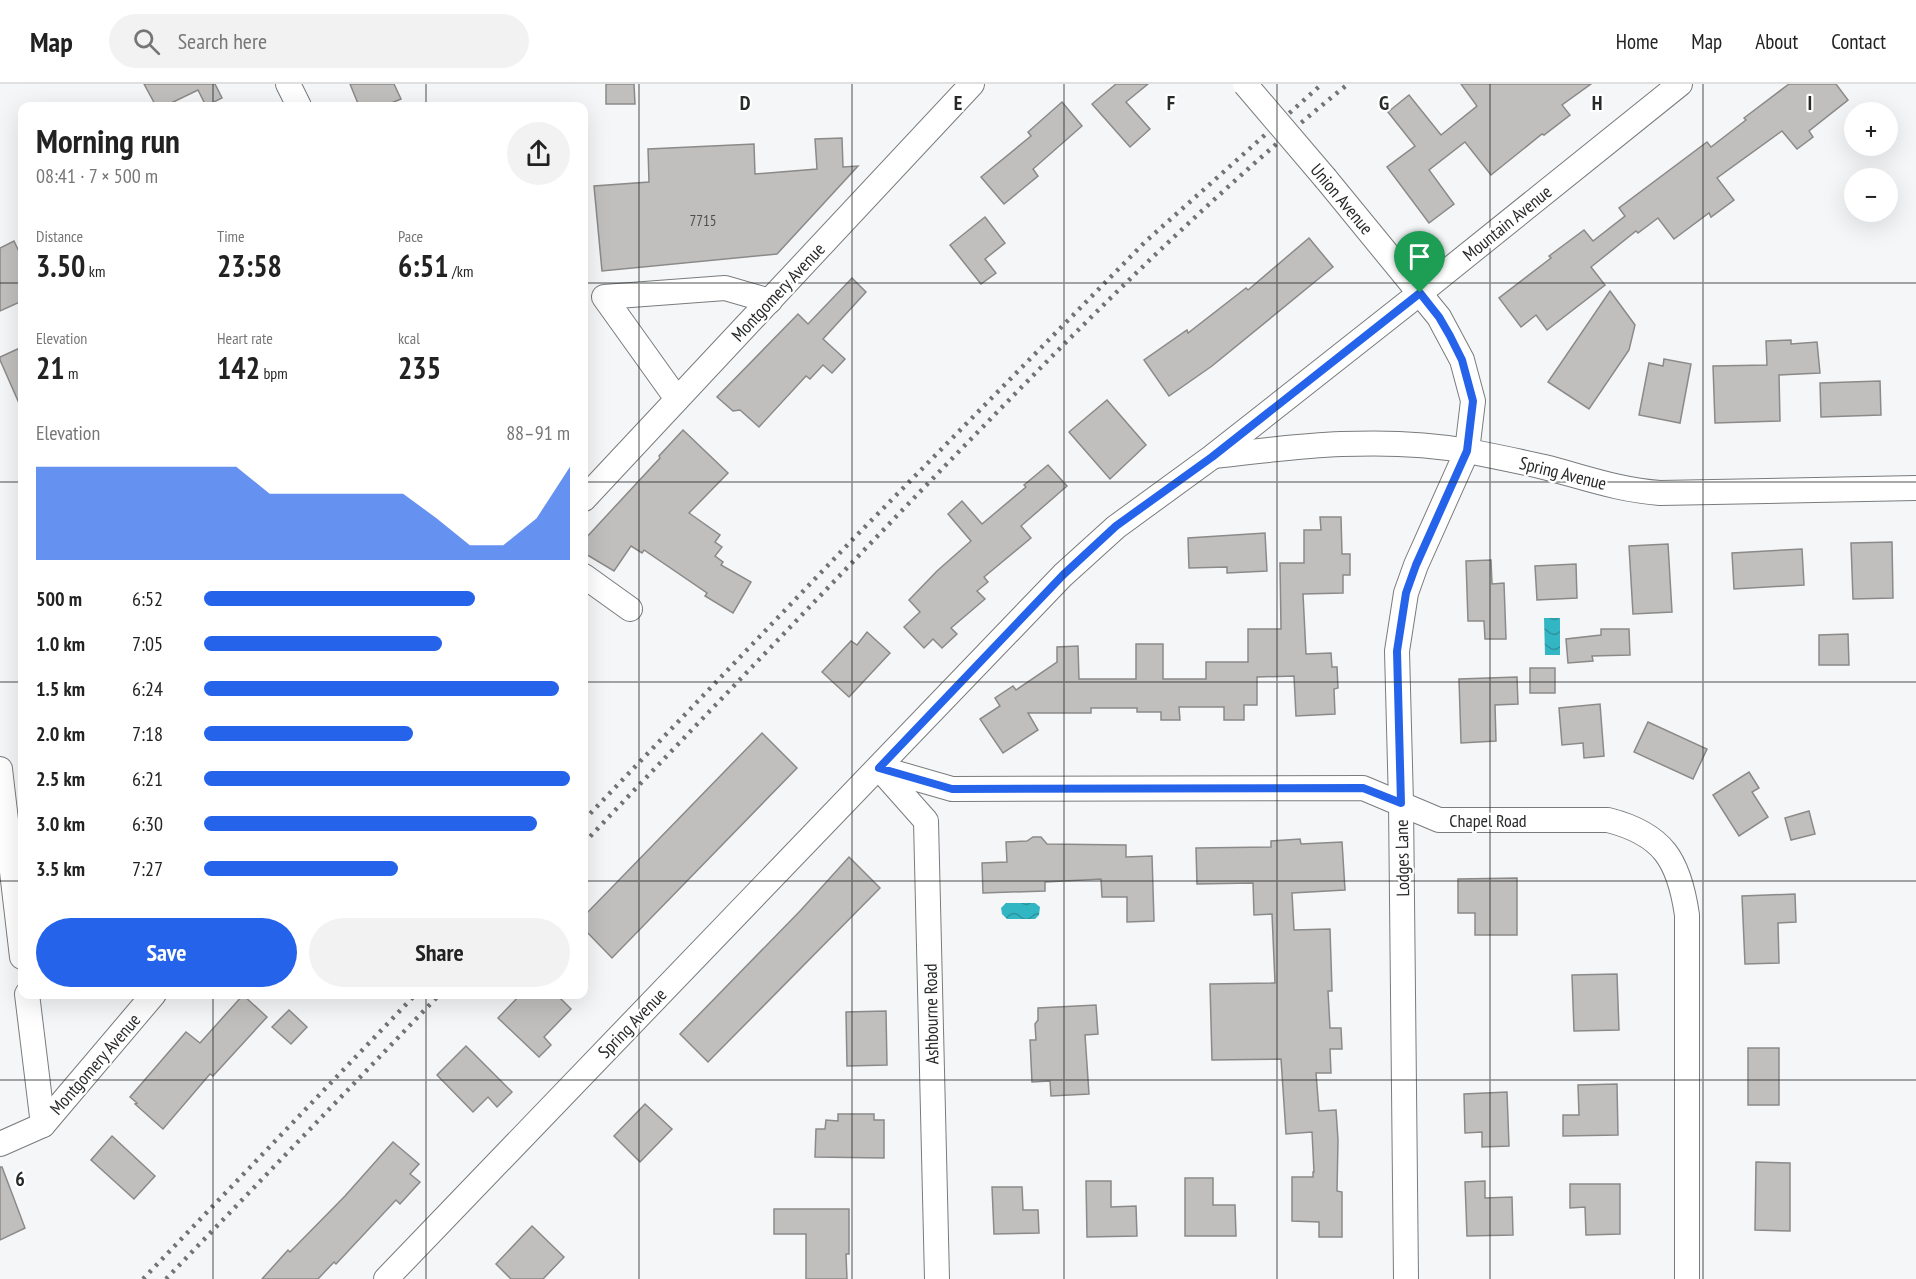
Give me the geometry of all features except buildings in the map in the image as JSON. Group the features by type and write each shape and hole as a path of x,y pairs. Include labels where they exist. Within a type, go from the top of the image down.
{"street":[{"path":"288,84 297,102"},
{"name":"Montgomery Avenue","path":"588,495 972,84"},
{"name":"Union Avenue","path":"1245,84 1439,317 1462,360 1469,381 1473,401 1467,451"},
{"name":"Mountain Avenue","path":"879,768 1063,575 1116,526 1212,457 1680,84"},
{"path":"677,399 604,297 725,288 770,301"},
{"name":"Spring Avenue","path":"1212,457 1304,445 1413,443 1467,451 1544,467 1642,492 1916,488"},
{"name":"Lodges Lane","path":"1406,1279 1401,803 1397,651 1406,593 1416,565 1467,451"},
{"path":"588,579 630,609"},
{"name":"Spring Avenue","path":"386,1279 879,768"},
{"name":"Chapel Road","path":"879,768 952,789 1363,788 1439,820 1608,820 1625,824 1642,832 1662,845 1676,870 1683,891 1687,915 1687,1279"},
{"name":"Ashbourne Road","path":"879,768 926,821 936,1279"},
{"path":"0,769 18,923"},
{"path":"28,999 43,1125"},
{"name":"Montgomery Avenue","path":"0,1144 43,1125 150,999"}],"water":[{"path":"1544,618 1560,618 1560,655 1545,655"},
{"path":"1006,903 1035,903 1040,907 1039,915 1035,919 1007,919 1002,914 1001,908"}],"railway":[{"path":"588,816 856,536 1145,242 1322,84"},
{"path":"588,839 913,499 1124,285 1234,182 1348,84"},
{"path":"143,1279 411,999"},
{"path":"166,1279 435,999"}],"route":[{"path":"1420,293 1439,317 1462,360 1473,401 1467,451 1416,565 1406,593 1400,625 1397,651 1401,803 1363,788 952,789 879,768 1063,575 1116,526 1212,457 1420,293"}]}
